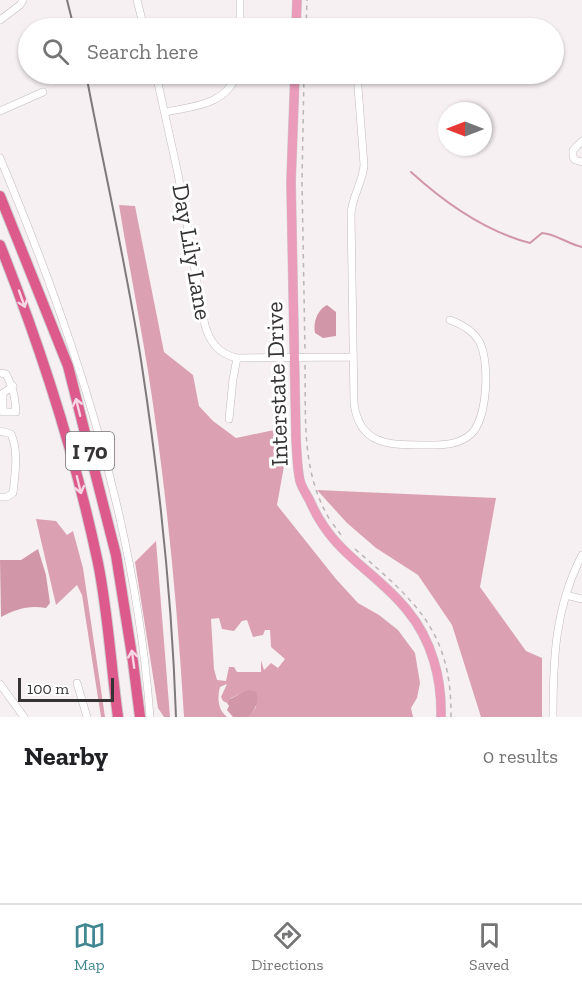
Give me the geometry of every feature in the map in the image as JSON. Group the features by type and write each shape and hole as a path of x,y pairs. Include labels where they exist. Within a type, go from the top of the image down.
{"highway":[{"name":"I 70","path":"0,196 68,366 116,555 140,717"},
{"name":"I 70","path":"0,245 43,359 72,459 98,565 118,717"}],"main road":[{"path":"296,18 297,0"},
{"name":"Interstate Drive","path":"295,84 291,182 300,357 296,439 300,481 313,510 329,534 350,558 401,603 418,626 435,665 441,695 441,717"}],"street":[{"path":"2,17 20,5 23,0"},
{"path":"137,0 142,18"},
{"path":"240,0 240,18"},
{"name":"Day Lily Lane","path":"159,84 166,112 206,331 216,347 230,357 237,358"},
{"path":"166,112 215,100 227,91 231,84"},
{"path":"358,84 364,165 362,177 351,205 353,357 355,411 361,425 370,435 389,444 457,443 470,435 482,418 485,405 484,358 477,338 467,329 450,320"},
{"path":"0,111 43,92"},
{"path":"582,141 573,150 573,157 582,162"},
{"path":"0,158 37,246 88,398 105,458 130,576 150,717"},
{"path":"228,418 237,358 353,357"},
{"path":"0,373 6,374 13,386"},
{"path":"0,431 12,434 16,461 13,492 7,497 0,497"},
{"path":"553,717 554,651 558,621 582,555"},
{"path":"566,595 582,599"},
{"path":"77,683 87,717"},
{"path":"0,684 24,717"}],"path":[{"path":"306,18 307,0"},
{"path":"304,84 300,357 307,451 309,467 321,505 344,538"},
{"path":"352,547 404,591 426,619 440,647 446,667 451,717"}],"shaded area":[{"path":"119,205 135,206 164,352 193,375 199,406 213,421 236,438 279,429 284,466 277,505 358,603 379,615 398,630 415,653 420,683 417,698 411,708 413,717 249,717 256,707 244,692 229,699 227,703 223,701 221,697 227,684 220,687 219,699 220,707 227,717 184,717 174,587 160,457 148,371","holes":["219,618 222,629 234,631 242,621 247,620 253,637 263,635 265,630 270,630 271,647 285,659 278,668 271,663 264,670 261,660 261,672 237,672 234,667 229,667 226,681 217,680 214,669 211,619"]},
{"path":"327,305 336,312 336,336 323,338 315,333 315,325 318,313"},
{"path":"317,490 496,498 480,587 526,651 542,658 542,717 481,717 452,625 418,575 376,548 347,523"},
{"path":"36,519 56,521 67,535 73,531 83,568 105,717 101,717 82,595 77,585 56,605"},
{"path":"156,541 170,717 164,717 158,708 135,562"},
{"path":"38,549 46,575 50,603 46,608 23,608 1,617 0,560 21,560"},
{"path":"249,690 256,692 257,695 253,711 249,717 233,717 227,710 229,699"}],"waterway":[{"path":"411,172 451,205 497,231 530,243 542,233 582,247"}],"railway":[{"path":"67,0 72,18"},
{"path":"88,84 129,288 148,404 168,583 176,717"}]}
